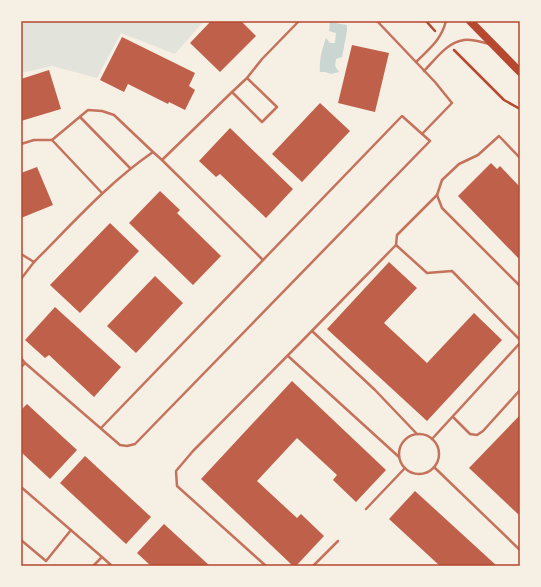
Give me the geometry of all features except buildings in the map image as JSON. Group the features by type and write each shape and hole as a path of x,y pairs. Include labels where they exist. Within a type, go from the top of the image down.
{"main road":[{"path":"470,21 520,72"}],"lane":[{"path":"162,160 247,78 262,59 299,21"},
{"path":"377,21 452,103 422,134"},
{"path":"416,62 439,39 446,21"},
{"path":"424,71 455,42 465,39 492,44"},
{"path":"232,92 262,122 277,107 247,78"},
{"path":"21,144 34,140 52,140 88,110 102,111 114,115 162,160 262,260"},
{"path":"21,358 25,363 101,428 120,444 127,446 135,444 430,141 402,116 101,428"},
{"path":"80,117 130,168"},
{"path":"266,566 177,486 176,471 193,451 288,356 396,244 397,235 437,195 442,180 459,164 478,155 499,136 520,158"},
{"path":"52,140 102,193"},
{"path":"21,279 34,262 102,193 130,168 153,152"},
{"path":"437,195 442,208 520,286"},
{"path":"396,244 427,273 452,271 520,340"},
{"path":"21,254 34,262"},
{"path":"312,331 375,390 417,434"},
{"path":"432,439 520,343"},
{"path":"288,356 399,457"},
{"path":"21,367 25,363"},
{"path":"453,417 470,434 477,435 483,431 520,390"},
{"path":"417,434 425,435 432,439 437,445 439,453 438,461 434,467 425,473 415,474 401,464 399,457 400,447 407,438 417,434"},
{"path":"434,467 520,550"},
{"path":"366,509 405,468"},
{"path":"21,487 112,566"},
{"path":"21,540 46,561 71,530"},
{"path":"313,566 338,541"},
{"path":"94,566 102,557"}],"path":[{"path":"426,21 435,31"},
{"path":"452,48 504,100 520,109"}],"shaded area":[{"path":"21,21 204,21 175,54 121,33 97,78 52,66 21,73"},
{"path":"330,22 347,25 342,57 336,59 335,66 339,72 331,74 320,72 321,55 326,38 330,43 335,43 336,33 329,31"}]}
